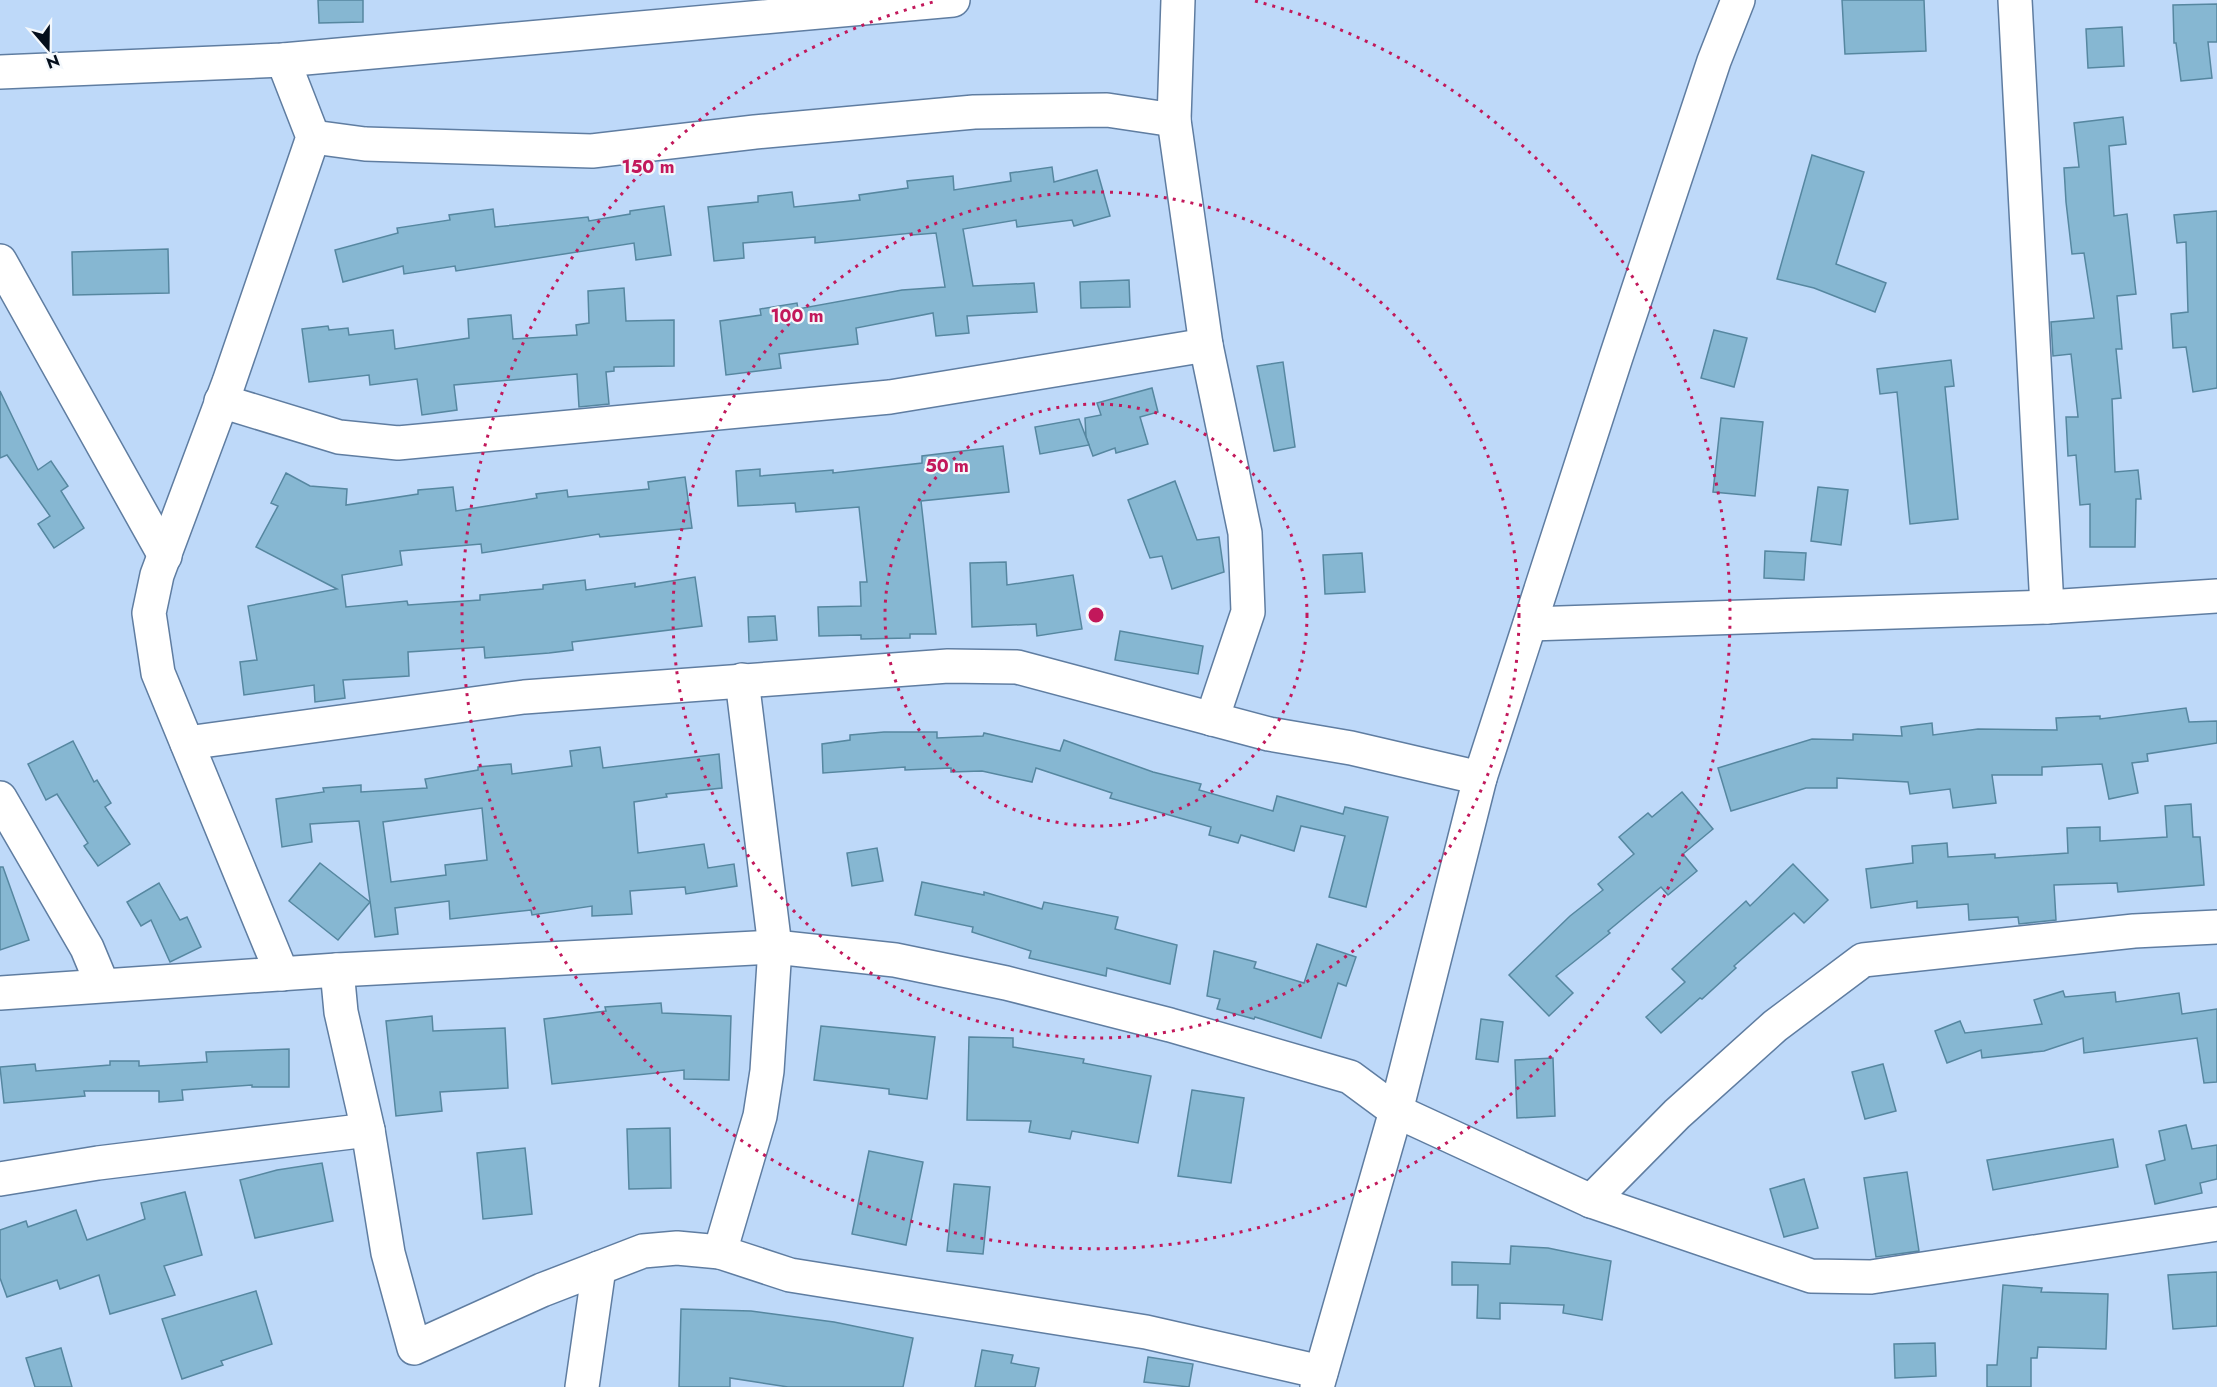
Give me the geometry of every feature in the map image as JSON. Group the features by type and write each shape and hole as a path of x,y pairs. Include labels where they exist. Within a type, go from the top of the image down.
{"street":[{"path":"0,72 282,60 953,0"},
{"path":"1178,0 1174,120 1206,345 1245,533 1248,612 1212,718"},
{"path":"337,970 341,1012 368,1130 388,1253 414,1348 542,1290 643,1251 677,1248 720,1252 790,1275 1146,1332 1319,1380 1396,1111 1480,778 1711,72 1738,0"},
{"path":"2015,0 2047,607"},
{"path":"282,60 313,137 157,575 149,613 151,641 158,673 282,974"},
{"path":"313,137 365,144 592,151 755,132 974,112 1107,110 1174,120"},
{"path":"0,261 165,556"},
{"path":"220,401 339,436 398,443 890,397 1206,345"},
{"path":"1530,624 2047,607 2217,596"},
{"path":"187,743 524,697 948,666 1017,667 1269,734 1351,748 1480,778"},
{"path":"720,1252 760,1116 766,1071 775,947 742,680"},
{"path":"0,798 87,948 102,984"},
{"path":"1591,1201 1677,1114 1775,1026 1863,960 2134,931 2217,927"},
{"path":"0,993 102,984 337,970 775,947 895,960 1006,983 1170,1025 1350,1077 1396,1111 1591,1201 1810,1276 1870,1277 2217,1224"},
{"path":"0,1179 98,1163 368,1130"},
{"path":"582,1387 599,1268"}],"building":[{"path":"318,0 363,0 363,22 319,23"},
{"path":"1842,0 1924,0 1926,51 1845,54"},
{"path":"2217,4 2217,42 2208,42 2212,78 2181,81 2176,43 2174,43 2173,5"},
{"path":"2122,27 2124,66 2088,68 2086,29"},
{"path":"2123,117 2126,144 2109,146 2114,216 2127,214 2136,294 2117,296 2122,349 2116,349 2121,398 2112,399 2115,472 2138,470 2141,499 2136,499 2135,547 2090,547 2090,504 2080,505 2076,455 2068,456 2066,417 2078,417 2071,354 2053,356 2051,322 2094,318 2084,253 2072,254 2066,202 2064,168 2079,167 2074,123"},
{"path":"1812,155 1864,172 1836,264 1886,283 1875,312 1814,288 1777,279"},
{"path":"1052,167 1054,182 1097,170 1110,216 1074,226 1072,220 1017,227 1016,220 963,229 973,286 1034,283 1037,312 967,316 969,333 936,336 933,313 856,328 858,344 779,354 781,368 726,375 720,321 761,315 760,309 797,303 798,309 902,290 945,287 936,233 912,235 912,233 815,243 815,237 743,243 744,258 714,261 708,207 758,202 758,196 792,192 794,207 860,200 859,195 908,188 907,181 953,176 954,190 1011,181 1010,173"},
{"path":"664,206 671,255 636,260 634,243 456,271 455,266 404,274 403,266 343,282 335,250 398,233 397,228 450,220 449,215 493,209 495,227 588,217 589,221"},
{"path":"2217,211 2217,388 2193,392 2186,347 2173,348 2171,314 2188,312 2186,242 2177,243 2174,215"},
{"path":"168,249 169,293 73,295 72,252"},
{"path":"1129,280 1130,307 1081,308 1080,282"},
{"path":"624,288 626,321 674,320 674,366 614,367 614,371 606,372 609,404 579,407 577,374 454,385 457,410 422,415 417,379 370,385 369,375 309,382 302,329 328,326 329,330 348,328 349,335 393,330 395,349 469,338 468,319 511,315 513,339 577,335 576,325 589,323 588,291"},
{"path":"1714,330 1747,338 1734,387 1701,378"},
{"path":"1951,360 1954,386 1945,387 1958,519 1910,524 1897,392 1880,394 1877,369"},
{"path":"1283,362 1295,447 1274,451 1257,366"},
{"path":"1152,388 1158,412 1140,417 1148,444 1116,453 1115,448 1093,456 1086,437 1085,418 1101,415 1097,403"},
{"path":"0,391 38,470 51,461 68,486 61,491 84,528 54,548 38,524 50,516 7,455 0,458"},
{"path":"1721,418 1763,422 1755,496 1713,492"},
{"path":"1079,419 1089,445 1040,454 1035,427"},
{"path":"1003,446 1009,492 921,501 936,634 910,634 910,638 861,639 861,635 819,636 818,607 861,606 860,582 867,582 859,507 796,512 795,503 738,506 736,471 760,469 760,476 833,470 833,473 922,463 922,456"},
{"path":"286,473 310,486 347,489 346,505 418,494 418,490 453,487 456,511 537,498 536,494 567,490 568,497 649,489 648,482 685,477 692,528 600,537 599,534 482,553 481,544 400,551 402,565 342,575 346,607 407,601 408,605 480,600 480,595 543,589 543,585 585,580 586,590 635,583 635,587 695,577 702,626 572,642 573,650 549,653 485,658 484,647 408,652 409,676 343,680 345,698 315,702 314,685 244,695 240,662 257,660 248,606 337,589 256,547 278,506 271,503"},
{"path":"1175,481 1197,540 1219,537 1224,572 1172,589 1162,556 1150,558 1128,500"},
{"path":"1818,487 1848,490 1841,545 1811,541"},
{"path":"1765,551 1806,553 1804,580 1764,578"},
{"path":"1362,553 1365,592 1325,594 1323,555"},
{"path":"1006,562 1007,585 1073,575 1082,629 1037,636 1036,624 972,627 970,563"},
{"path":"775,616 777,640 749,642 748,617"},
{"path":"1120,631 1203,646 1198,674 1115,660"},
{"path":"2186,708 2189,722 2217,721 2217,743 2147,754 2148,761 2132,763 2138,793 2109,799 2102,764 2042,767 2042,775 1992,775 1996,803 1953,808 1950,789 1910,794 1908,782 1837,778 1837,788 1806,788 1731,811 1718,768 1812,739 1853,740 1853,734 1902,736 1901,727 1932,723 1933,735 1978,729 2057,730 2056,718 2100,716 2100,719"},
{"path":"884,732 937,732 937,738 983,736 984,733 1060,751 1064,740 1153,772 1201,784 1199,790 1273,811 1277,796 1343,814 1345,807 1388,817 1366,907 1329,897 1345,836 1301,826 1294,851 1241,835 1238,843 1209,835 1211,827 1110,798 1112,793 1036,768 1032,782 982,771 951,772 951,768 905,770 905,767 823,773 822,744 850,740 850,735"},
{"path":"73,741 94,782 97,780 111,803 105,807 130,844 98,866 84,846 88,843 57,794 46,800 28,764"},
{"path":"600,747 603,768 719,754 722,788 666,794 667,797 634,802 638,853 704,844 708,868 734,864 737,886 686,894 685,887 630,891 632,914 592,916 592,906 532,915 531,910 450,919 449,901 395,908 398,934 375,937 359,821 310,824 312,842 282,847 276,799 324,792 323,788 361,785 361,792 427,788 425,779 478,770 478,767 511,764 512,774 572,766 570,751","holes":["482,808 487,860 445,865 446,875 391,882 383,822"]},
{"path":"1682,792 1713,829 1683,854 1697,871 1668,895 1661,887 1608,931 1610,933 1556,976 1573,993 1549,1016 1509,975 1570,916 1603,890 1598,884 1634,854 1619,837 1648,813 1652,817"},
{"path":"2191,804 2193,837 2200,837 2204,885 2118,892 2117,883 2054,885 2056,920 2019,924 2018,917 1969,920 1968,904 1917,908 1917,901 1871,908 1866,869 1913,863 1912,846 1947,843 1948,857 1995,854 1995,858 2068,853 2067,828 2100,827 2100,841 2167,837 2165,806"},
{"path":"877,848 883,881 852,886 847,853"},
{"path":"320,863 370,902 338,940 289,901"},
{"path":"1793,864 1828,900 1804,923 1794,913 1734,966 1736,968 1702,999 1700,998 1661,1033 1646,1017 1685,982 1672,969 1746,901 1750,906"},
{"path":"0,867 3,867 29,940 0,950"},
{"path":"922,882 984,895 984,892 1042,909 1044,902 1118,917 1115,929 1177,945 1170,984 1107,968 1106,976 1029,958 1031,951 972,932 973,927 915,915"},
{"path":"159,883 180,920 187,917 201,947 170,962 151,920 141,926 127,902"},
{"path":"1317,944 1356,957 1346,986 1338,983 1321,1038 1255,1017 1254,1019 1217,1009 1220,999 1207,996 1214,951 1256,962 1254,968 1304,983"},
{"path":"2063,991 2065,997 2115,992 2116,1002 2179,993 2182,1014 2217,1009 2217,1082 2204,1083 2197,1038 2084,1053 2083,1038 2044,1051 1982,1058 1981,1050 1947,1063 1935,1031 1960,1021 1965,1033 2042,1024 2034,1000"},
{"path":"661,1003 662,1013 731,1016 729,1080 684,1079 684,1070 552,1084 544,1019 606,1011 605,1007"},
{"path":"432,1016 433,1031 505,1028 508,1088 440,1092 442,1111 396,1116 386,1021"},
{"path":"1481,1019 1503,1022 1498,1062 1476,1059"},
{"path":"821,1026 935,1037 927,1099 889,1094 889,1089 814,1080"},
{"path":"969,1037 1013,1038 1013,1047 1084,1059 1083,1063 1151,1076 1138,1143 1072,1131 1070,1139 1029,1132 1031,1121 967,1120"},
{"path":"289,1049 289,1087 252,1087 252,1085 182,1090 183,1100 159,1102 159,1091 84,1091 85,1096 4,1103 0,1067 35,1064 36,1071 110,1065 110,1061 139,1061 139,1066 207,1062 206,1052"},
{"path":"1553,1058 1555,1116 1517,1118 1515,1060"},
{"path":"1883,1064 1896,1111 1865,1119 1852,1072"},
{"path":"1192,1090 1244,1098 1231,1183 1178,1176"},
{"path":"2186,1125 2192,1149 2217,1145 2217,1179 2200,1183 2202,1193 2155,1204 2146,1165 2165,1160 2159,1131"},
{"path":"670,1128 671,1188 629,1189 627,1129"},
{"path":"2113,1139 2118,1167 1993,1190 1987,1160"},
{"path":"525,1148 532,1214 483,1219 477,1153"},
{"path":"869,1151 923,1162 906,1245 852,1234"},
{"path":"322,1163 333,1221 255,1238 240,1180 277,1170"},
{"path":"1907,1172 1919,1251 1876,1257 1864,1178"},
{"path":"1804,1179 1818,1228 1784,1237 1770,1189"},
{"path":"954,1184 990,1187 983,1254 947,1251"},
{"path":"185,1192 202,1255 164,1266 175,1295 110,1314 99,1275 60,1289 57,1280 7,1297 0,1278 0,1230 26,1221 28,1227 76,1210 87,1240 145,1219 141,1203"},
{"path":"1511,1246 1548,1248 1611,1261 1602,1320 1563,1313 1564,1305 1500,1303 1500,1319 1477,1318 1478,1285 1452,1285 1452,1262 1510,1264"},
{"path":"2217,1272 2217,1326 2173,1329 2168,1275"},
{"path":"2003,1285 2042,1288 2041,1292 2108,1294 2106,1349 2038,1347 2037,1358 2031,1358 2031,1387 1987,1387 1987,1365 1997,1365"},
{"path":"256,1291 272,1344 221,1361 223,1365 182,1379 162,1319"},
{"path":"681,1309 751,1311 834,1322 913,1338 903,1387 788,1387 730,1378 730,1387 679,1387"},
{"path":"1935,1343 1936,1376 1895,1378 1894,1344"},
{"path":"61,1348 72,1387 35,1387 26,1358"},
{"path":"982,1350 1013,1355 1011,1363 1039,1368 1035,1387 975,1387"},
{"path":"1148,1357 1193,1364 1189,1387 1144,1382"}]}
